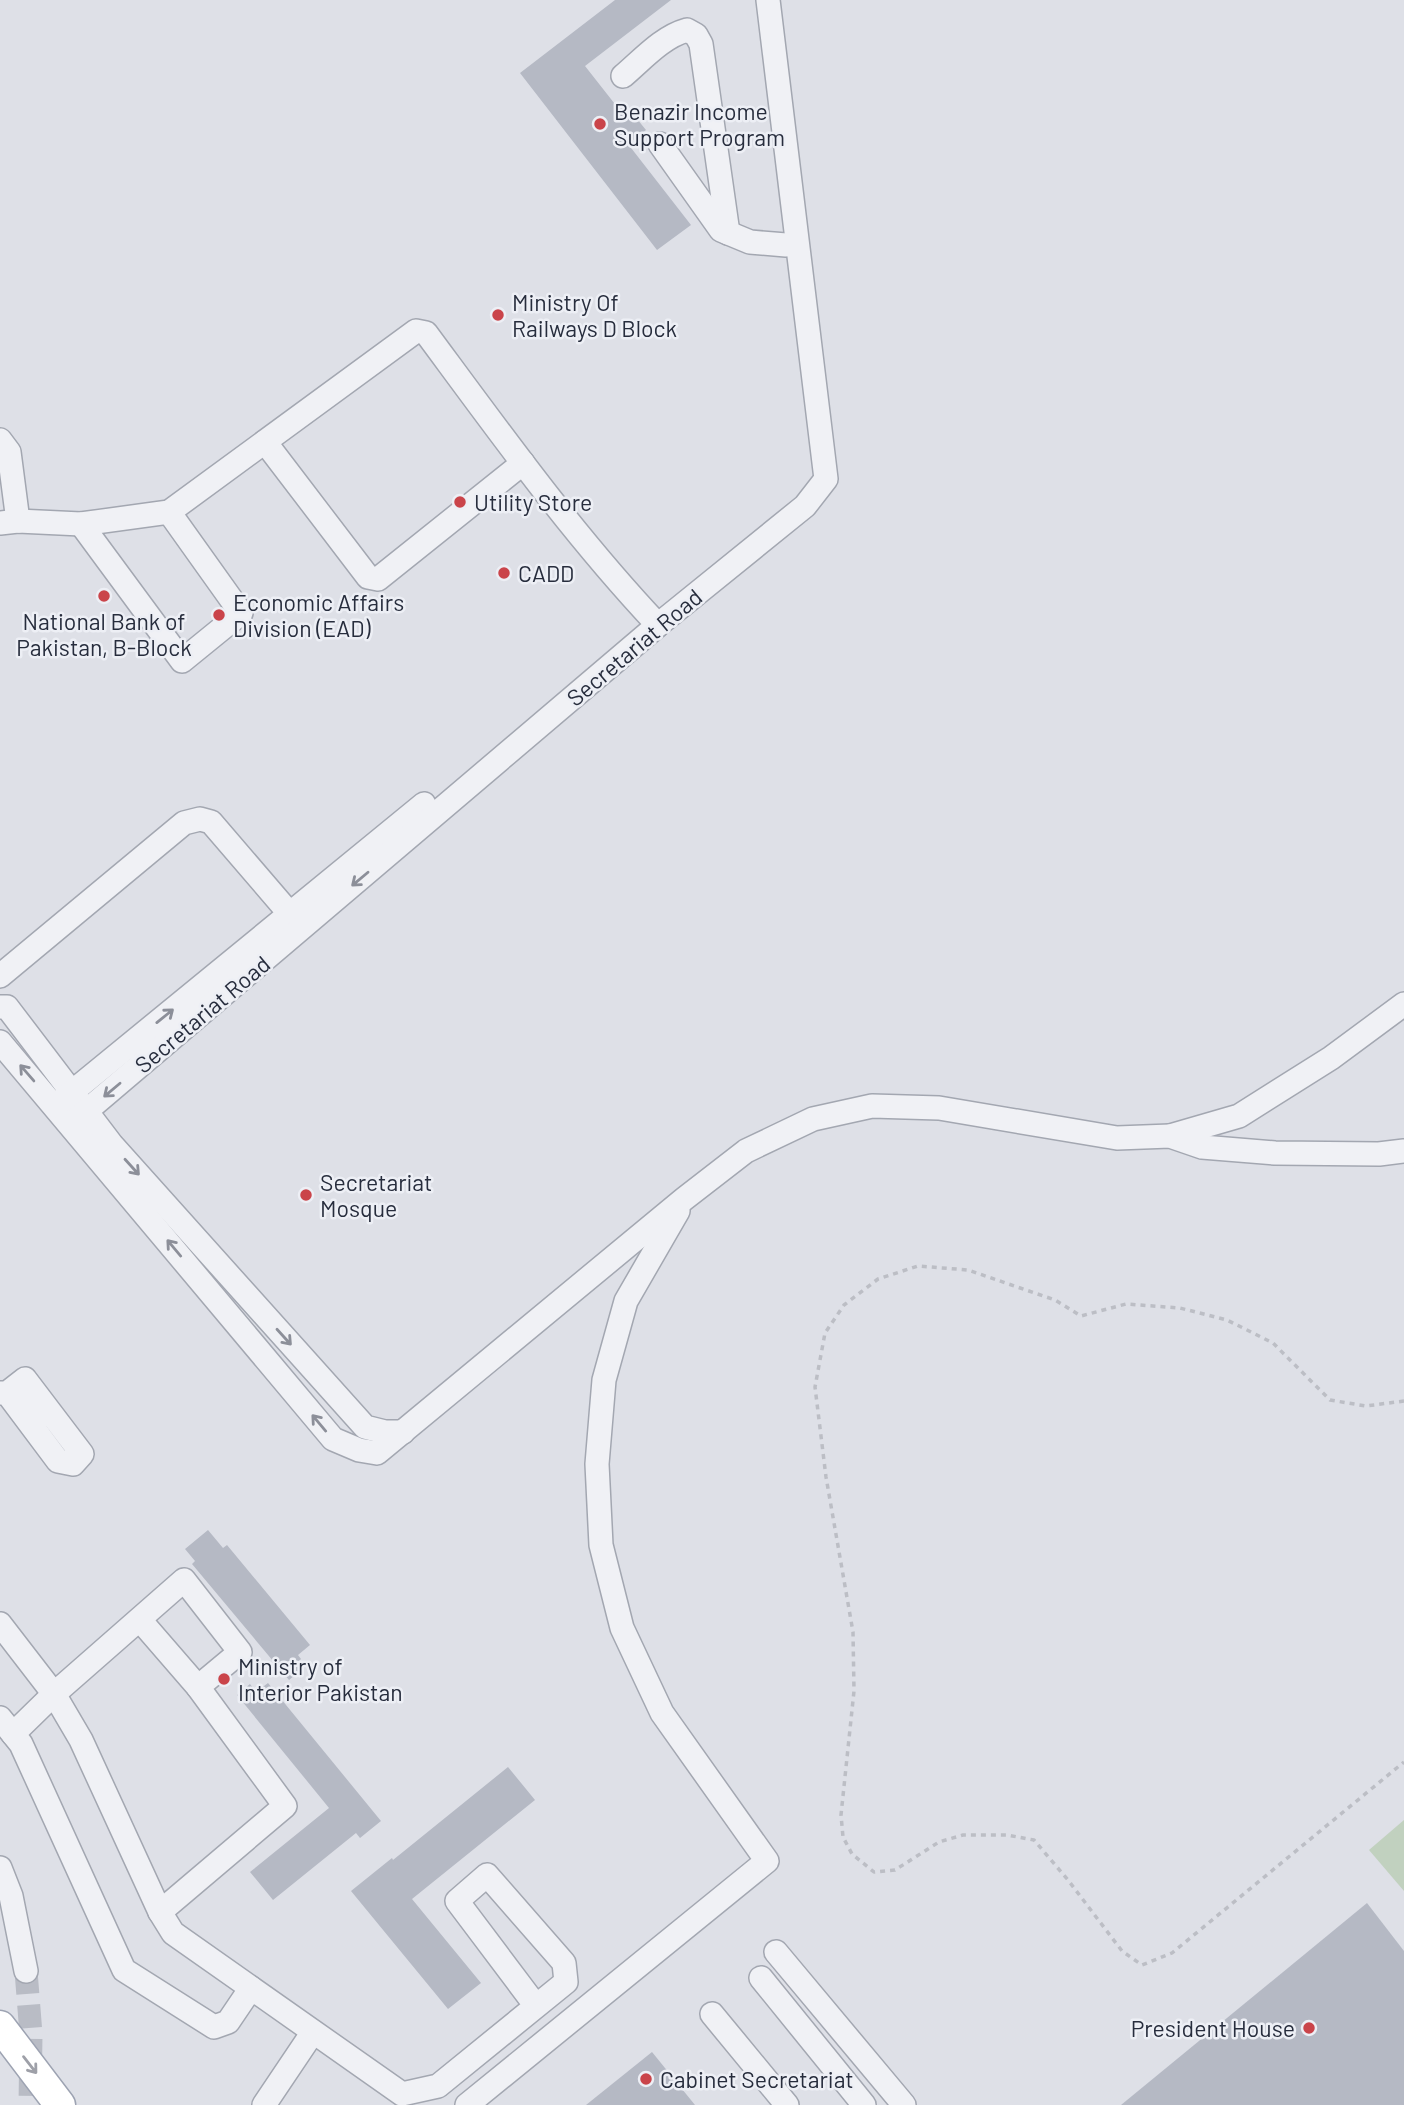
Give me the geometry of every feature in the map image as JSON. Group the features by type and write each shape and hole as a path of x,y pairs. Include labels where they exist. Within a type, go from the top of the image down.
{"main road":[{"path":"0,2026 60,2105"}],"street":[{"name":"Secretariat Road","path":"78,1118 796,500 807,486 812,449 754,0"},
{"name":"Secretariat Road","path":"63,1099 655,622 805,506 826,479 768,0"},
{"path":"623,76 658,45 677,33 687,30 696,34 701,44 728,233"},
{"path":"660,144 720,230 750,243 786,245"},
{"path":"0,440 9,452 9,522 80,524 169,512 416,331 426,333 523,463 611,573 655,622"},
{"path":"265,442 368,577 377,579 523,463"},
{"path":"80,524 182,661 241,613 169,512"},
{"path":"0,976 184,823 200,819 211,822 290,914"},
{"path":"0,1007 7,1007 63,1099 333,1439 359,1450 377,1452 746,1151 813,1119 872,1106 939,1108 1117,1138 1170,1136 1239,1116 1331,1058 1404,1004"},
{"path":"0,1042 63,1099"},
{"path":"78,1118 112,1145 365,1427 385,1432 403,1432"},
{"path":"1170,1136 1202,1147 1275,1153 1379,1154 1404,1151"},
{"path":"467,2105 767,1861 662,1713 622,1629 601,1545 597,1464 604,1380 626,1301 684,1199"},
{"path":"198,1687 240,1652 184,1580 54,1694 7,1726 21,1744 124,1969 214,2027 228,2022 251,1989"},
{"path":"140,1620 198,1687 285,1806 160,1912"},
{"path":"0,1623 54,1694 81,1740 160,1912 173,1933 251,1989 402,2094 438,2086 566,1982 564,1963 487,1875 457,1900 536,2006"},
{"path":"0,1868 12,1896 24,1964 0,1905"},
{"path":"776,1952 904,2105"},
{"path":"761,1978 864,2105"},
{"path":"712,2014 787,2105"},
{"path":"264,2105 313,2032"}],"path":[{"path":"1404,1401 1366,1406 1330,1401 1273,1343 1227,1320 1180,1308 1126,1304 1081,1315 1055,1300 968,1270 918,1266 878,1279 844,1306 825,1333 815,1387 826,1477 853,1632 854,1691 841,1815 843,1837 852,1854 874,1872 895,1870 939,1842 963,1835 1007,1835 1034,1840 1122,1951 1142,1965 1172,1953 1404,1762"}],"green space":[{"path":"1404,1820 1404,1891 1369,1850"}],"building":[{"name":"Benazir Income Support Program","path":"615,0 671,0 585,66 618,108 624,103 646,130 628,144 691,225 657,250 520,73"},
{"path":"208,1530 223,1548 227,1545 310,1645 298,1655 301,1659 296,1664 301,1670 289,1680 192,1564 195,1561 185,1549"},
{"path":"268,1683 381,1821 360,1838 356,1833 273,1900 250,1872 329,1808 237,1695 250,1684 256,1692"},
{"path":"508,1767 535,1800 412,1899 481,1983 448,2009 351,1891"},
{"name":"President House","path":"1367,1903 1404,1951 1404,2105 1121,2105"},
{"name":"Cabinet Secretariat","path":"652,2052 695,2105 586,2105"}],"tunnel":[{"path":"26,1971 31,2034 30,2105"}],"place":[{"name":"Benazir Income Support Program","path":"600,124"},
{"name":"Ministry Of Railways D Block","path":"498,315"},
{"name":"Utility Store","path":"460,502"},
{"name":"CADD","path":"504,573"},
{"name":"National Bank of Pakistan, B-Block","path":"104,596"},
{"name":"Economic Affairs Division (EAD)","path":"219,615"},
{"name":"Secretariat Mosque","path":"306,1195"},
{"name":"Ministry of Interior Pakistan","path":"224,1679"},
{"name":"President House","path":"1309,2028"},
{"name":"Cabinet Secretariat","path":"646,2079"}]}
